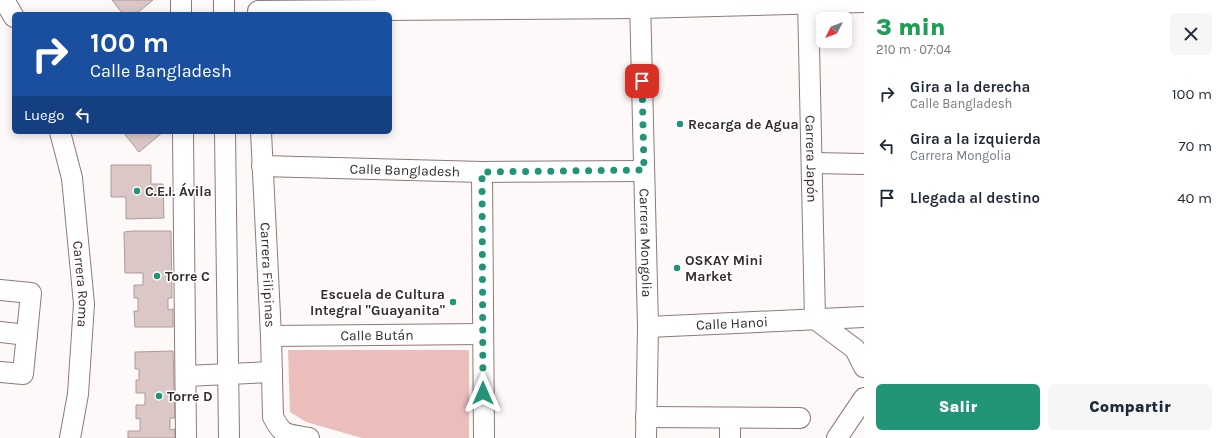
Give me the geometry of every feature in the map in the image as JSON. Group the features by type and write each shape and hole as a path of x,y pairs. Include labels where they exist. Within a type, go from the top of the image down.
{"street":[{"path":"4,0 12,14"},
{"path":"181,0 182,12"},
{"path":"224,0 224,12"},
{"name":"Carrera Japón","path":"808,2 813,163 815,319"},
{"path":"258,8 592,8 640,4 864,2"},
{"name":"Carrera Mongolia","path":"640,4 648,327 646,438"},
{"name":"Carrera Roma","path":"61,134 72,178 84,304 78,394 70,438"},
{"path":"183,134 186,438"},
{"path":"225,134 229,438"},
{"name":"Carrera Filipinas","path":"261,134 271,336 272,417 279,429 286,434 307,438"},
{"path":"813,163 864,164"},
{"name":"Calle Bangladesh","path":"262,166 482,172 644,170"},
{"path":"482,172 484,438"},
{"path":"0,290 31,293 23,374 0,372"},
{"name":"Calle Hanoi","path":"648,327 864,317"},
{"path":"815,319 855,349 864,367"},
{"path":"0,332 27,335"},
{"name":"Calle Bután","path":"271,336 483,334"},
{"path":"186,376 272,372"},
{"path":"836,438 859,406 864,375"},
{"path":"646,418 800,418"},
{"path":"730,418 730,438"}],"shaded area":[{"path":"288,350 469,350 469,438 362,438 306,422 290,412"}],"building":[{"path":"112,0 153,0 138,12 121,12"},
{"path":"125,134 161,134 139,152"},
{"name":"C.E.I. Ávila","path":"111,165 151,165 151,184 163,184 164,218 126,219 126,197 111,197"},
{"name":"Torre C","path":"171,231 172,298 168,298 168,310 173,309 173,327 135,327 134,311 138,311 138,298 134,298 134,285 143,285 143,273 125,273 124,232"},
{"name":"Torre D","path":"173,351 175,418 170,418 170,430 175,429 175,438 128,438 128,431 140,431 140,418 136,419 136,405 145,405 145,393 136,393 136,380 139,380 139,369 135,369 135,352"}],"place":[{"name":"Recarga de Agua","path":"680,124"},
{"name":"C.E.I. Ávila","path":"137,191"},
{"name":"OSKAY Mini Market","path":"677,268"},
{"name":"Torre C","path":"157,276"},
{"name":"Escuela de Cultura Integral \"Guayanita\"","path":"453,302"},
{"name":"Torre D","path":"159,396"}],"route":[{"path":"483,393 482,172 644,170 642,81"}]}
